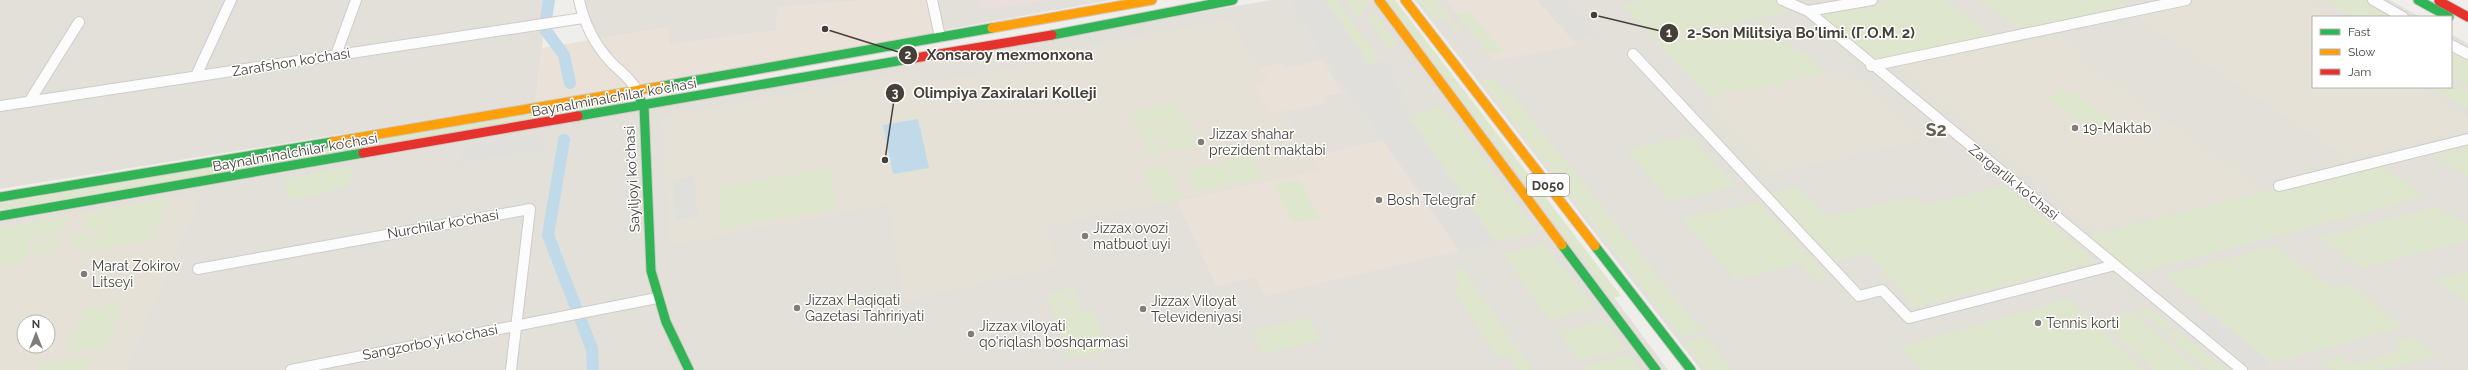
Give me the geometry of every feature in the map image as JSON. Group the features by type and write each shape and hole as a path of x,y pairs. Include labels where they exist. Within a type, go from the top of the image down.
{"main road":[{"name":"Baynalminalchilar ko’chasi","path":"0,197 637,91 1152,0"},
{"name":"Baynalminalchilar ko’chasi","path":"0,216 1074,31 1233,0"},
{"name":"D050","path":"1379,0 1656,370"},
{"name":"D050","path":"1405,0 1646,314 1691,370"},
{"path":"2418,0 2446,16"},
{"path":"2437,0 2468,17"},
{"path":"1067,15 1058,19 1055,24 1059,29 1074,31"},
{"path":"2452,19 2468,28"},
{"name":"Sayiljoyi ko'chasi","path":"637,91 644,106 651,271 657,298 672,340 689,370"},
{"path":"1618,320 1616,314 1626,306 1646,314"}],"street":[{"path":"196,76 231,0"},
{"path":"336,55 356,0"},
{"name":"Sayiljoyi ko'chasi","path":"579,0 583,18 610,61 634,81 637,91"},
{"path":"932,0 940,37"},
{"name":"Zargarlik ko'chasi","path":"1782,0 1808,11 1872,66 2242,370"},
{"path":"1808,11 1872,0"},
{"path":"1872,66 2186,0"},
{"path":"2373,0 2401,16"},
{"name":"Zarafshon ko'chasi","path":"0,106 583,18"},
{"path":"29,102 79,22"},
{"path":"2452,46 2468,54"},
{"path":"1633,54 1859,296 1882,290 1909,318 2115,265"},
{"path":"2279,186 2468,139"},
{"name":"Nurchilar ko'chasi","path":"198,269 530,209 518,325 511,370"},
{"name":"Sangzorbo'yi ko'chasi","path":"291,370 568,314 657,298"}],"shaded area":[{"path":"0,0 548,0 535,103 0,189"},
{"path":"581,0 1112,0 615,88"},
{"path":"864,0 927,0 937,35 535,103 542,48 668,27 670,44 776,30 777,7"},
{"path":"978,0 1052,0 981,10"},
{"path":"1271,0 1394,0 1668,370 0,370 0,222"},
{"path":"1302,0 1325,0 1371,67 1379,59 1406,96 1356,106 1332,66 1335,64 1331,59 1327,60 1291,2"},
{"path":"1415,0 2390,0 2418,16 2312,16 2312,88 2452,88 2452,35 2468,44 2468,370 1701,370"},
{"path":"1446,0 1537,0 1577,45 1494,61"},
{"path":"1537,0 1564,0 1597,36 1573,40"},
{"path":"2204,0 2311,0 2338,16 2312,16 2312,88 2421,88 2468,116 2468,130 2349,159 2134,16"},
{"path":"1229,19 1268,81 1253,84 1271,114 1284,111 1319,170 1045,227 1058,267 904,301 888,204 670,246 661,117 917,70 922,83 1064,59 1062,51"},
{"name":"19-Maktab","path":"2059,34 2084,53 2075,55 2265,190 2095,231 1897,67"},
{"path":"1323,60 1343,93 1323,96 1327,103 1271,114 1253,84 1268,81 1259,68 1282,63 1285,68"},
{"path":"1845,69 1926,139 1773,174 1702,103 1713,101 1717,95"},
{"path":"1397,100 1495,242 1459,251 1361,107"},
{"path":"544,135 542,149 458,163 461,149"},
{"path":"1384,140 1459,251 1265,296 1255,277 1216,286 1177,201 1319,170 1311,156"},
{"path":"694,176 698,216 676,220 673,181"},
{"name":"Marat Zokirov Litseyi","path":"203,191 126,370 0,370 0,226"},
{"path":"2215,317 2271,363 2252,368 2197,322"}],"green space":[{"path":"1325,0 1337,0 1379,59 1371,67"},
{"path":"1346,0 1365,0 1368,4 1359,19"},
{"path":"1386,0 1395,0 1621,296 1612,298"},
{"path":"1419,0 1436,0 1461,31 1456,32 1445,18 1434,19"},
{"path":"1643,0 1776,0 1798,10 1656,39 1621,4"},
{"path":"1889,0 1946,0 1996,38 1877,63 1818,12"},
{"path":"1979,0 2119,0 2130,7 2024,32"},
{"path":"2324,0 2370,0 2397,16 2350,16"},
{"path":"1372,10 1399,46 1389,48 1368,19"},
{"path":"1469,12 1503,52 1489,54 1456,14"},
{"path":"1764,22 1797,52 1803,51 1826,73 1717,95 1713,101 1656,42"},
{"path":"2452,48 2468,57 2468,86 2452,77"},
{"path":"1494,79 1508,95 1512,94 1703,332 1681,337 1482,81"},
{"path":"2452,82 2468,91 2468,109 2434,88 2452,88"},
{"path":"2072,91 2121,127 2095,133 2046,97"},
{"path":"619,99 625,101 620,105 0,210 0,203"},
{"path":"1167,103 1178,106 1184,116 1137,125 1132,112"},
{"path":"1442,107 1450,118 1453,117 1537,233 1495,242 1408,116"},
{"path":"1185,118 1191,130 1165,136 1159,123"},
{"path":"1155,124 1161,136 1144,140 1138,127"},
{"path":"1192,133 1198,145 1173,151 1166,138"},
{"path":"1690,136 1737,186 1670,201 1626,149"},
{"path":"1162,139 1168,152 1151,155 1145,142"},
{"path":"2468,142 2468,178 2428,152"},
{"path":"1250,155 1263,177 1197,191 1186,169"},
{"path":"2377,164 2426,196 2134,274 2088,236"},
{"path":"352,166 349,187 289,200 284,179"},
{"path":"1168,166 1182,199 1158,204 1144,171"},
{"path":"831,168 835,209 719,229 719,187"},
{"path":"1300,180 1320,218 1293,223 1274,185"},
{"path":"2005,186 2097,262 1915,307 1868,254 1833,262 1769,194 1797,187 1828,216 1916,197 1924,205"},
{"path":"169,198 152,240 93,250 104,228 81,232 91,212"},
{"path":"1758,202 1829,278 1816,281 1800,264 1735,279 1682,219"},
{"path":"2438,207 2468,225 2468,240 2362,268 2319,237"},
{"path":"69,216 59,236 35,240 24,262 0,266 0,228"},
{"path":"97,232 92,244 72,248 77,236"},
{"path":"56,239 51,252 30,256 36,243"},
{"path":"1545,244 1595,308 1550,320 1503,254"},
{"path":"2275,246 2331,288 2348,284 2403,327 2271,363 2165,275"},
{"path":"1464,269 1532,370 1517,370 1508,355 1497,357 1453,288 1461,286 1452,272"},
{"path":"2468,271 2468,303 2436,280"},
{"path":"1075,288 1077,294 1056,299 1061,315 1093,309 1107,350 1072,358 1066,355 1048,294"},
{"path":"1077,297 1081,309 1063,312 1059,300"},
{"name":"Tennis korti","path":"2068,299 2144,370 1922,370 1899,347"},
{"path":"125,301 107,346 65,354 85,309"},
{"path":"2149,308 2174,327 2161,330 2139,310"},
{"path":"2133,312 2199,370 2154,370 2100,321"},
{"path":"1309,318 1320,340 1263,354 1253,331"},
{"path":"1604,320 1625,349 1578,361 1558,332"},
{"path":"2178,331 2226,370 2207,370 2166,334"},
{"path":"1706,336 1733,370 1706,370 1684,342"},
{"path":"2412,337 2437,355 2388,369 2374,359 2402,350 2393,342"},
{"path":"94,354 87,370 37,370 40,365"},
{"path":"1629,355 1640,370 1585,370 1582,366"},
{"path":"2341,357 2351,365 2371,359 2385,370 2332,370 2322,362"}],"water":[{"path":"918,119 929,168 893,174 883,125"}],"waterway":[{"path":"546,19 549,0"},
{"path":"544,28 564,55 570,83"},
{"path":"564,140 548,235 592,349 593,370"}],"traffic: fast":[{"path":"1052,35 1233,0"},
{"path":"2418,0 2447,16"},
{"path":"663,86 992,28"},
{"path":"578,116 915,58"},
{"path":"640,99 644,106 651,271 666,322 689,370"},
{"path":"0,197 332,142"},
{"path":"0,216 363,153"},
{"path":"1562,245 1656,370"},
{"path":"1595,246 1691,370"}],"traffic: slow":[{"path":"992,28 1152,0"},
{"path":"1379,0 1562,245"},
{"path":"1405,0 1595,246"},
{"path":"332,142 663,86"}],"traffic: jam":[{"path":"2439,1 2468,17"},
{"path":"915,58 1052,35"},
{"path":"363,153 578,116"}],"place":[{"name":"2-Son Militsiya Bo'limi. (Г.О.М. 2)","path":"1594,15"},
{"name":"Xonsaroy mexmonxona","path":"825,29"},
{"name":"19-Maktab","path":"2075,128"},
{"name":"Jizzax shahar prezident maktabi","path":"1201,142"},
{"name":"Olimpiya Zaxiralari Kolleji","path":"885,160"},
{"name":"Bosh Telegraf","path":"1379,200"},
{"name":"Jizzax ovozi matbuot uyi","path":"1085,236"},
{"name":"Marat Zokirov Litseyi","path":"84,274"},
{"name":"Jizzax Haqiqati Gazetasi Tahririyati","path":"797,308"},
{"name":"Jizzax Viloyat Televideniyasi","path":"1143,309"},
{"name":"Tennis korti","path":"2038,323"},
{"name":"Jizzax viloyati qo'riqlash boshqarmasi","path":"971,334"}],"district":[{"name":"S2","path":"1936,129"}]}
